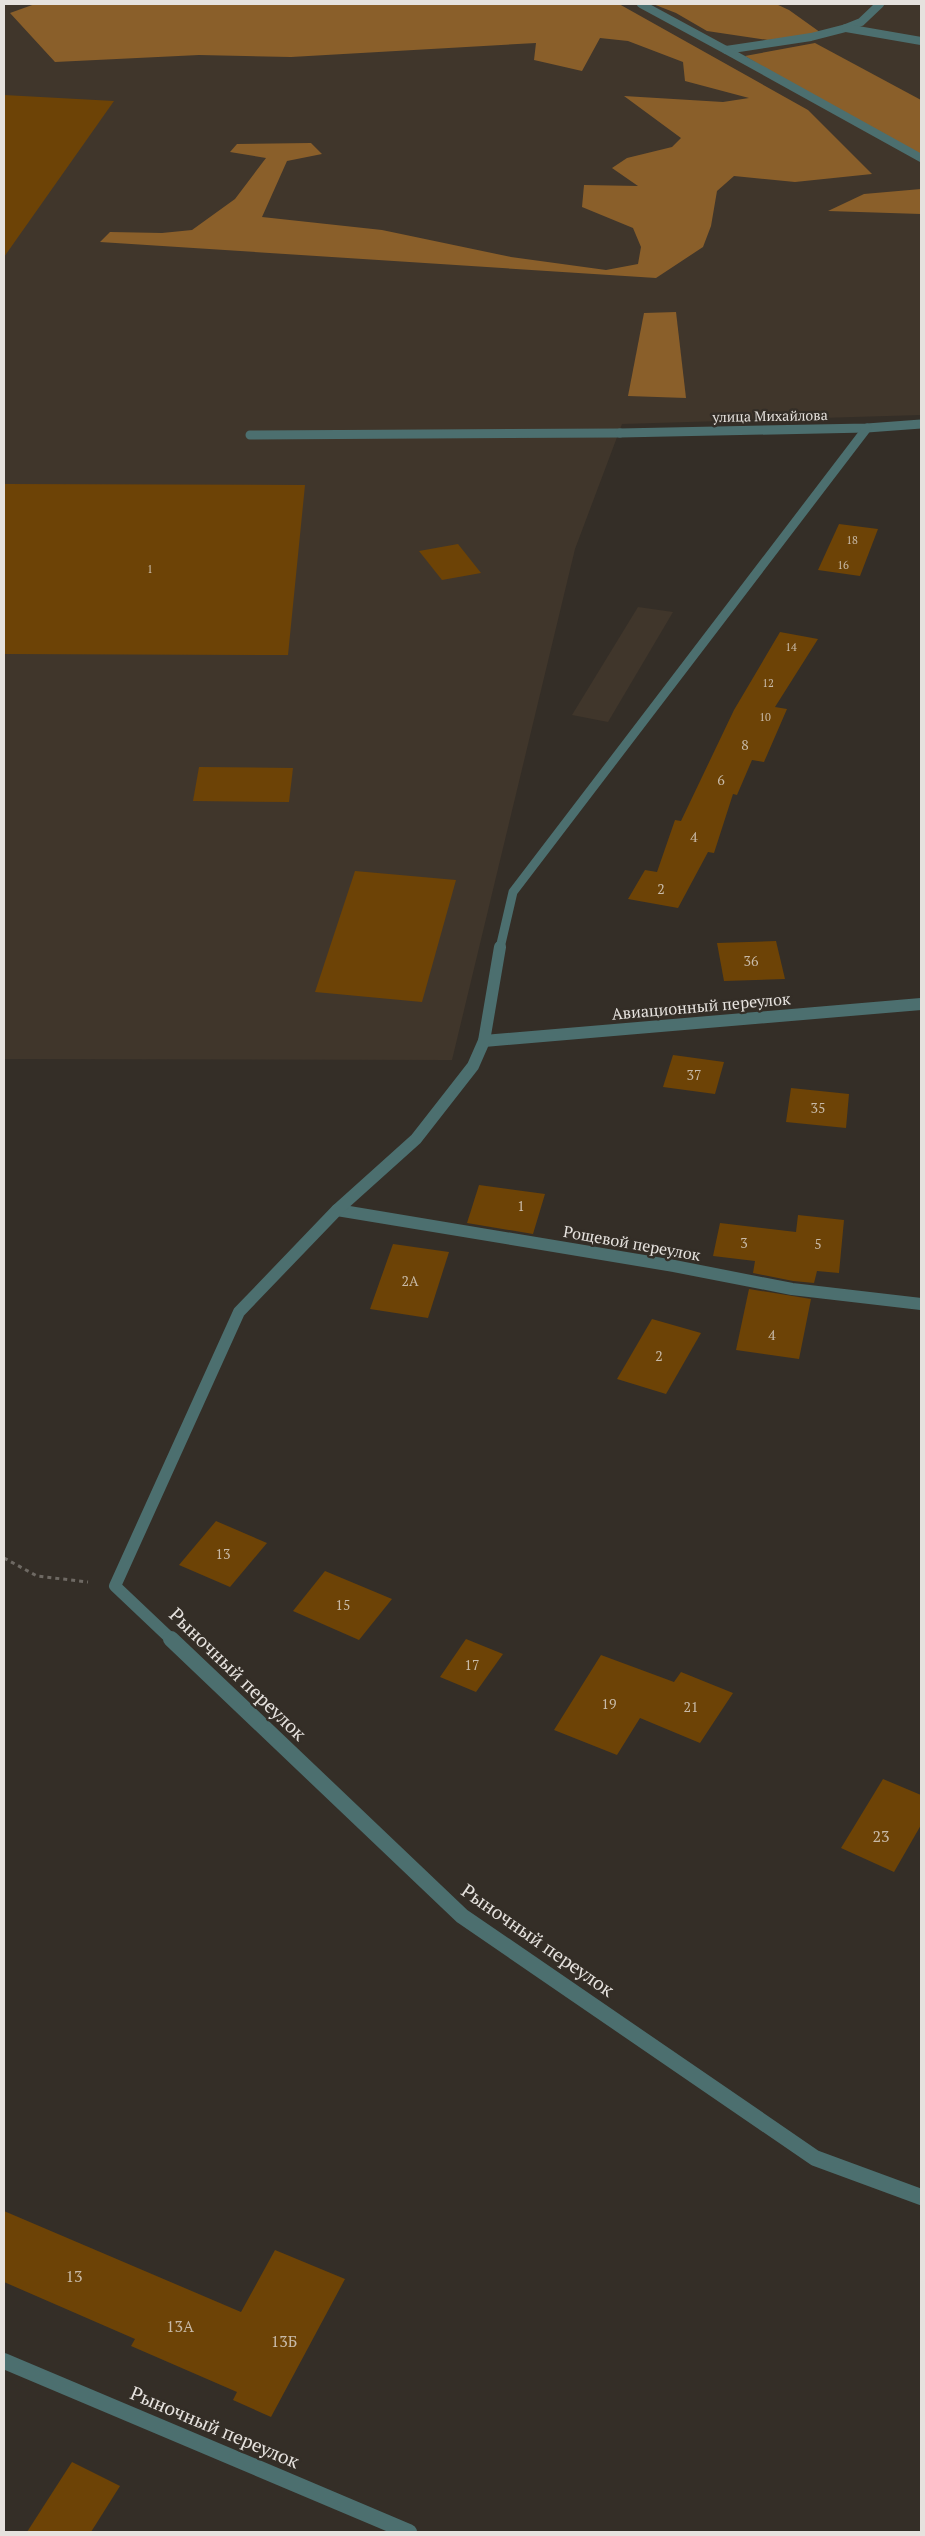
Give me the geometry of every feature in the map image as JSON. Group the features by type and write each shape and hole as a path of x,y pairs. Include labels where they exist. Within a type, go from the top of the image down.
{"street":[{"path":"641,4 921,158"},
{"path":"726,50 811,37 846,28 861,22 880,4"},
{"path":"846,28 921,41"},
{"name":"улица Михайлова","path":"250,435 868,428 921,424"},
{"path":"115,1586 238,1312 337,1210 416,1139 473,1066 484,1042 501,941 513,892 868,428"},
{"name":"Авиационный переулок","path":"484,1042 921,1004"},
{"name":"Рощевой переулок","path":"337,1210 674,1266 792,1289 921,1304"},
{"name":"Рыночный переулок","path":"115,1586 462,1916 815,2158 921,2197"},
{"name":"Рыночный переулок","path":"4,2360 410,2532"}],"path":[{"path":"4,1558 37,1576 115,1586"}],"shaded area":[{"path":"4,4 921,4 921,415 622,424 575,549 452,1060 4,1059"},
{"path":"35,4 619,4 808,110 872,174 795,182 734,176 717,191 711,226 703,247 656,278 100,242 110,232 162,233 192,230 235,199 266,158 230,152 237,144 311,143 322,154 287,161 262,217 382,230 511,257 606,270 638,264 641,247 633,228 582,207 584,185 638,186 612,168 627,158 672,147 681,138 624,96 723,102 749,98 685,81 683,62 628,41 600,38 582,71 534,60 536,43 291,57 199,55 55,62 10,13"},
{"path":"653,4 776,4 789,10 824,35 768,40 707,31 676,13"},
{"path":"815,43 921,100 921,162 745,56"},
{"path":"921,189 921,214 828,211 864,194"},
{"path":"676,312 686,398 628,396 644,313"},
{"path":"638,607 673,612 608,722 572,715"}],"building":[{"path":"4,95 114,101 4,257"},
{"path":"4,484 305,485 288,655 4,654"},
{"path":"839,524 878,529 860,576 818,570"},
{"path":"458,544 481,573 442,580 419,551"},
{"path":"780,632 818,639 775,707 787,709 764,762 752,760 737,795 733,794 714,853 708,852 678,908 628,899 645,870 657,872 675,820 681,821 734,710"},
{"path":"199,767 293,768 289,802 193,801"},
{"path":"355,871 456,880 422,1002 315,992"},
{"path":"776,941 785,979 724,981 717,943"},
{"path":"673,1055 724,1062 715,1094 663,1087"},
{"path":"791,1088 849,1094 846,1128 786,1122"},
{"path":"479,1185 545,1194 533,1234 467,1223"},
{"path":"798,1215 844,1220 839,1273 817,1271 814,1283 793,1281 753,1273 755,1261 713,1256 720,1223 796,1232"},
{"path":"393,1244 449,1252 428,1318 370,1309"},
{"path":"749,1289 811,1299 799,1359 736,1350"},
{"path":"652,1319 701,1333 666,1394 617,1379"},
{"path":"216,1521 267,1543 230,1587 179,1565"},
{"path":"325,1571 392,1599 359,1640 293,1611"},
{"path":"466,1639 503,1654 476,1692 440,1677"},
{"path":"601,1655 674,1682 681,1672 733,1693 700,1743 640,1718 617,1755 554,1730"},
{"path":"883,1779 921,1795 921,1825 894,1872 841,1848"},
{"path":"4,2211 241,2312 275,2250 345,2279 271,2417 233,2400 237,2392 131,2346 135,2339 4,2282"},
{"path":"72,2462 120,2486 91,2532 27,2532"}]}
